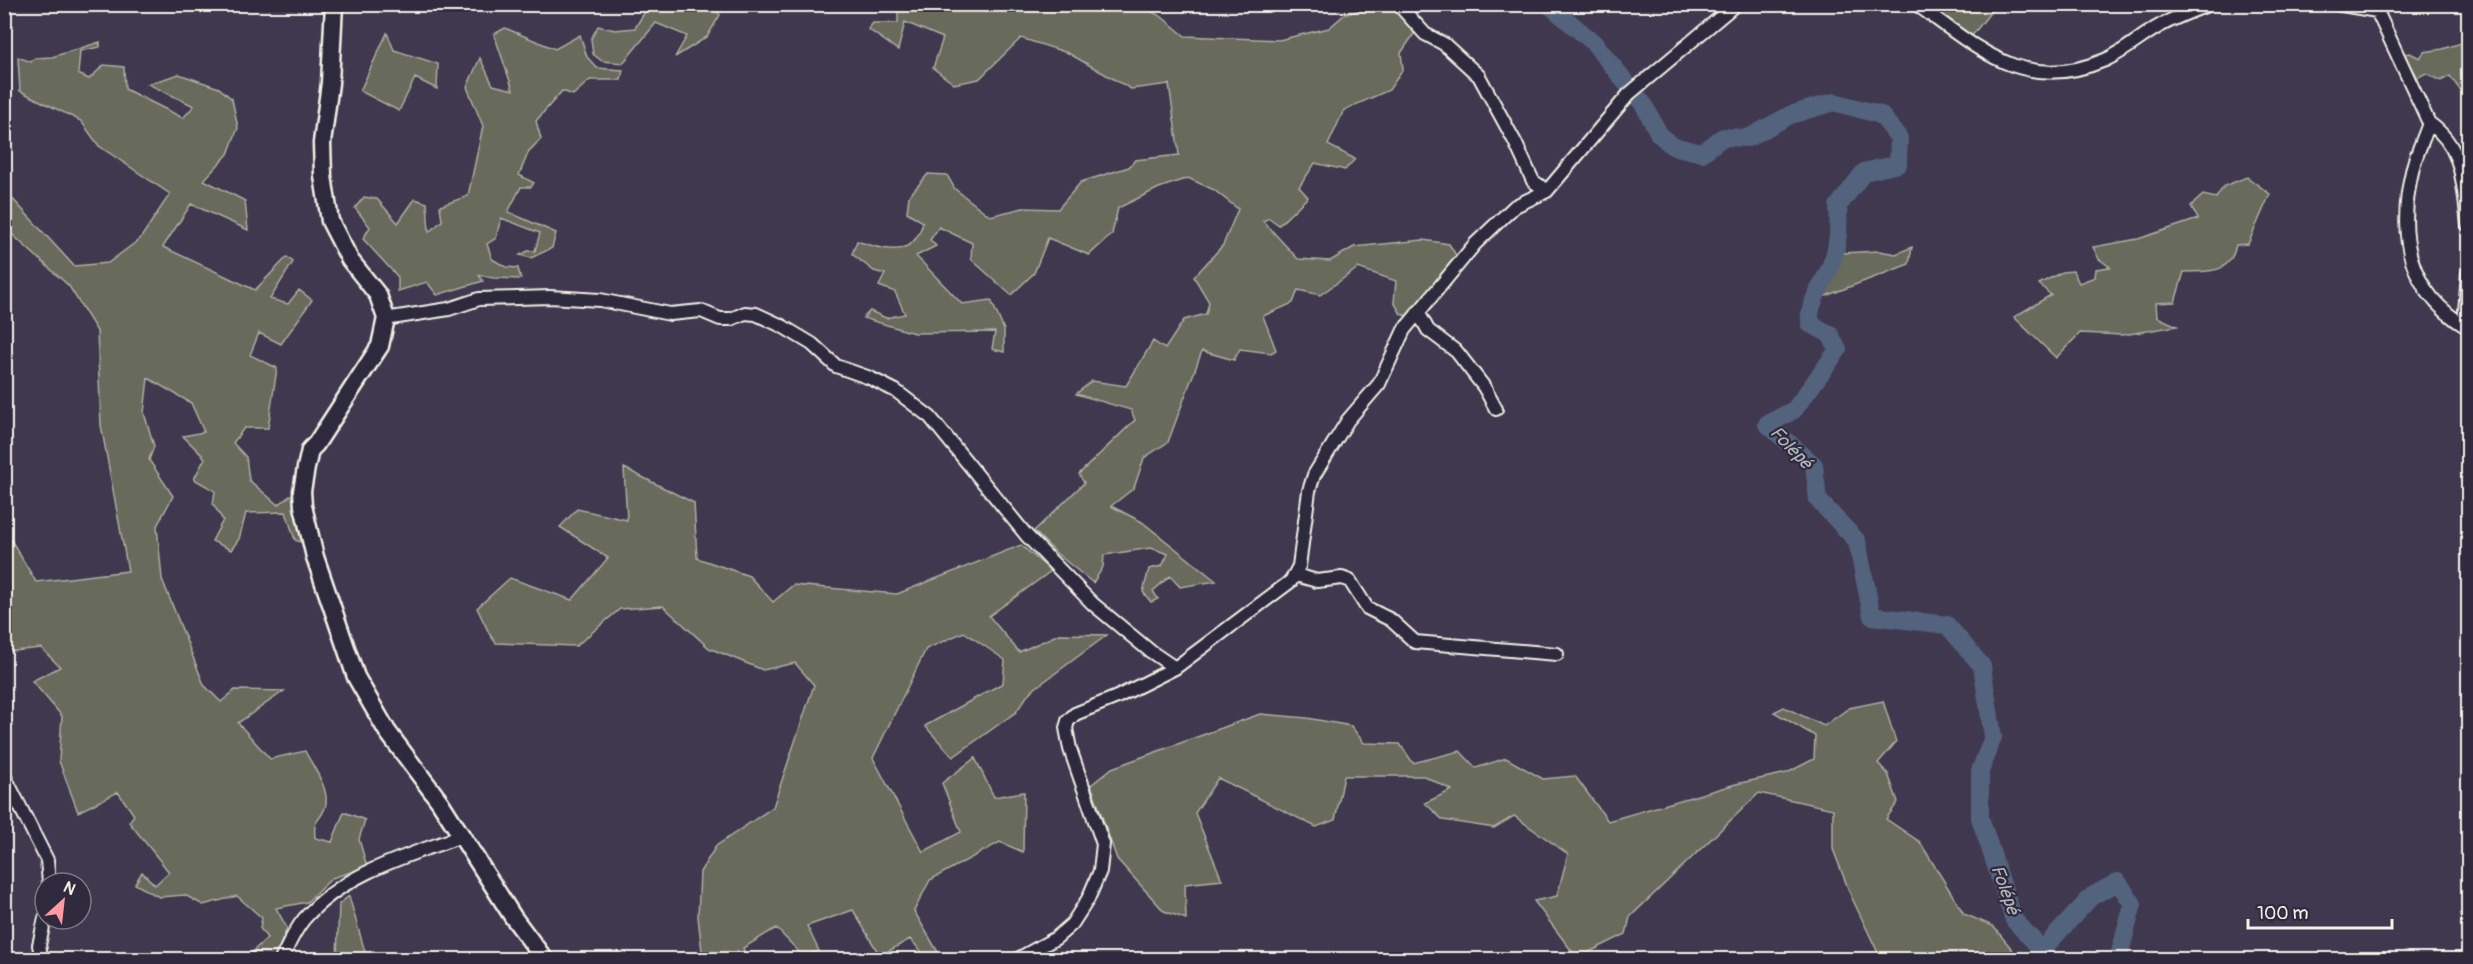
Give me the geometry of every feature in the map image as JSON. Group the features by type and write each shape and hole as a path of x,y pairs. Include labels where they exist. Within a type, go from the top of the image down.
{"street":[{"path":"1398,4 1425,34 1444,44 1479,76 1515,142 1533,181 1547,190"},
{"path":"1016,960 1056,938 1072,924 1088,899 1100,871 1103,844 1070,749 1066,728 1068,721 1075,714 1117,697 1175,668 1279,592 1296,575 1309,490 1314,475 1348,420 1374,392 1400,337 1418,312 1475,244 1515,206 1547,190 1633,90 1736,4"},
{"path":"1916,4 1997,60 2025,70 2039,71 2071,69 2106,60 2158,27 2210,4"},
{"path":"2336,4 2376,8 2428,123 2441,132 2457,154 2469,225"},
{"path":"335,5 330,83 322,143 323,176 330,221 350,260 378,296 385,319 380,346 310,450 302,491 303,506 315,557 364,694 387,731 422,775 513,917 545,960"},
{"path":"2428,123 2413,166 2408,191 2406,214 2410,258 2416,275 2426,291 2443,309 2466,326"},
{"path":"2466,326 2469,273"},
{"path":"385,319 448,309 479,299 549,297 600,300 670,314 701,311 720,319 731,319 745,313 756,314 812,344 836,366 870,378 896,392 930,417 1021,528 1052,562 1093,604 1150,651 1175,668"},
{"path":"1418,312 1428,330 1457,352 1484,387 1496,409"},
{"path":"1296,575 1317,581 1342,578 1350,581 1367,608 1391,620 1415,642 1557,654"},
{"path":"4,775 46,860 47,871"},
{"path":"281,960 303,920 337,888 374,869 462,836"},
{"path":"42,931 39,945 42,960"}],"green space":[{"path":"1397,4 1418,28 1401,53 1403,69 1389,90 1344,110 1328,145 1355,159 1345,170 1315,163 1299,187 1308,197 1279,225 1269,218 1263,221 1298,259 1330,261 1354,247 1423,240 1449,244 1459,260 1420,320 1401,314 1394,302 1396,281 1358,268 1320,295 1298,290 1293,303 1263,316 1276,350 1271,353 1240,349 1234,360 1202,351 1168,442 1144,458 1134,488 1111,506 1142,522 1216,581 1180,587 1170,576 1153,591 1158,599 1151,602 1143,592 1149,569 1162,566 1168,554 1151,548 1104,555 1103,567 1093,583 1056,553 1034,531 1084,483 1079,474 1135,420 1131,410 1076,394 1092,381 1126,386 1153,341 1165,349 1184,320 1206,314 1209,302 1194,277 1223,245 1238,209 1214,190 1188,178 1159,188 1118,208 1112,234 1089,255 1048,238 1034,273 1011,295 971,259 972,243 939,227 930,240 936,246 916,256 962,304 991,300 1004,330 1004,352 992,349 995,332 914,333 863,318 870,311 886,318 905,314 895,292 879,286 885,274 874,271 852,254 857,241 888,249 906,247 913,242 923,222 907,212 909,196 928,174 947,175 955,189 990,216 1023,208 1058,209 1081,182 1129,167 1135,160 1179,155 1169,84 1131,89 1068,53 1021,38 979,79 954,84 933,68 943,38 905,22 898,50 868,29 873,23 898,23 898,10 870,5 1140,5 1162,17 1185,36 1279,40 1329,28 1344,15 1376,5"},
{"path":"649,5 714,5 720,15 707,37 675,57 687,36 656,23 623,63 602,61 593,54 591,39 598,26 615,30 635,28"},
{"path":"1925,5 1996,5 1971,37"},
{"path":"505,28 555,49 580,35 587,57 597,68 623,70 621,80 590,80 573,95 562,91 536,121 541,139 529,151 519,175 534,183 531,187 521,187 508,212 556,233 552,248 531,258 520,255 528,251 535,251 540,233 501,218 496,238 487,244 492,259 506,267 518,268 521,279 479,275 483,281 437,295 427,282 398,291 398,277 363,239 370,227 355,208 364,197 377,199 398,223 415,199 427,203 429,232 442,221 440,206 468,196 483,126 467,87 480,58 493,85 513,90 494,34"},
{"path":"387,33 394,50 438,64 437,89 415,78 399,111 360,91"},
{"path":"2467,41 2468,101 2450,76 2441,81 2426,73 2417,78 2403,54 2410,53 2420,58 2424,52 2443,49"},
{"path":"100,42 100,47 80,51 78,74 89,79 104,65 124,67 125,89 183,118 194,106 148,84 179,74 219,88 232,99 238,128 228,154 204,180 245,201 248,230 191,204 163,247 255,290 287,257 293,262 270,299 288,304 299,290 312,300 281,344 259,333 250,355 277,368 268,428 244,428 233,443 246,457 249,480 278,505 295,492 306,544 295,540 286,512 246,513 239,539 231,550 212,541 223,520 213,504 215,491 194,479 205,458 183,436 204,432 191,403 148,378 144,413 154,446 149,460 173,496 157,526 162,579 204,685 221,702 235,690 284,691 238,723 270,759 305,751 326,794 325,808 316,823 315,838 332,842 344,812 365,820 359,839 367,867 332,878 307,902 276,908 287,928 277,953 252,952 267,938 260,928 262,918 237,896 203,905 185,895 159,897 135,884 142,872 155,885 169,872 129,822 134,815 118,792 78,812 59,761 62,716 32,681 60,667 41,648 5,652 4,528 36,582 128,571 101,425 97,331 69,286 5,228 5,194 9,195 74,266 108,263 140,239 170,194 99,146 81,121 20,91 18,57 31,62 35,58 52,57"},
{"path":"2247,177 2270,194 2248,244 2236,245 2229,262 2224,266 2210,271 2184,272 2175,302 2156,303 2157,317 2177,326 2123,335 2080,333 2056,358 2014,317 2051,295 2039,284 2062,272 2073,271 2079,283 2095,277 2096,269 2110,267 2099,259 2093,247 2138,239 2198,219 2191,206 2203,195 2216,198 2224,186"},
{"path":"1912,247 1909,264 1823,297 1842,253 1879,251 1896,254"},
{"path":"624,468 694,503 697,558 749,576 773,602 793,585 897,594 1021,545 1051,571 989,616 1019,652 1059,634 1107,635 1030,692 1016,712 953,757 925,726 1003,683 1005,660 964,632 926,649 873,758 923,852 961,832 942,783 975,758 994,797 1024,792 1023,852 1000,842 930,880 914,911 939,954 928,959 910,939 880,956 853,910 807,926 819,951 803,956 776,928 743,948 747,959 695,959 702,951 698,917 700,872 716,846 773,807 814,685 795,663 763,670 709,648 663,606 620,609 576,646 496,643 477,608 510,578 572,600 608,558 560,527 577,509 627,520"},
{"path":"1883,701 1896,742 1878,763 1888,774 1898,802 1886,819 1920,842 1964,914 1993,926 2020,959 1881,959 1851,896 1833,849 1833,809 1759,793 1630,917 1626,934 1577,958 1534,901 1557,896 1568,854 1514,816 1494,828 1443,820 1425,803 1452,790 1424,776 1344,776 1335,820 1316,827 1218,778 1195,813 1222,880 1185,884 1186,919 1164,911 1117,859 1091,785 1112,768 1260,714 1307,718 1351,726 1364,743 1400,744 1413,763 1460,751 1476,768 1506,758 1543,779 1575,776 1608,821 1736,784 1787,773 1814,759 1815,736 1774,712 1784,707 1824,726 1849,708"},
{"path":"349,896 367,959 337,959 339,904"}],"waterway":[{"name":"Folépé","path":"1548,4 1594,43 1644,105 1659,134 1672,146 1702,153 1723,137 1748,138 1790,115 1834,102 1881,115 1899,138 1898,164 1864,172 1838,206 1836,248 1829,270 1811,308 1810,316 1810,324 1830,334 1838,350 1794,410 1767,424 1814,465 1818,500 1857,541 1872,616 1947,625 1982,666 1993,737 1980,771 1980,818 2014,920 2042,950 2092,896 2118,882 2133,904 2118,960"}]}
